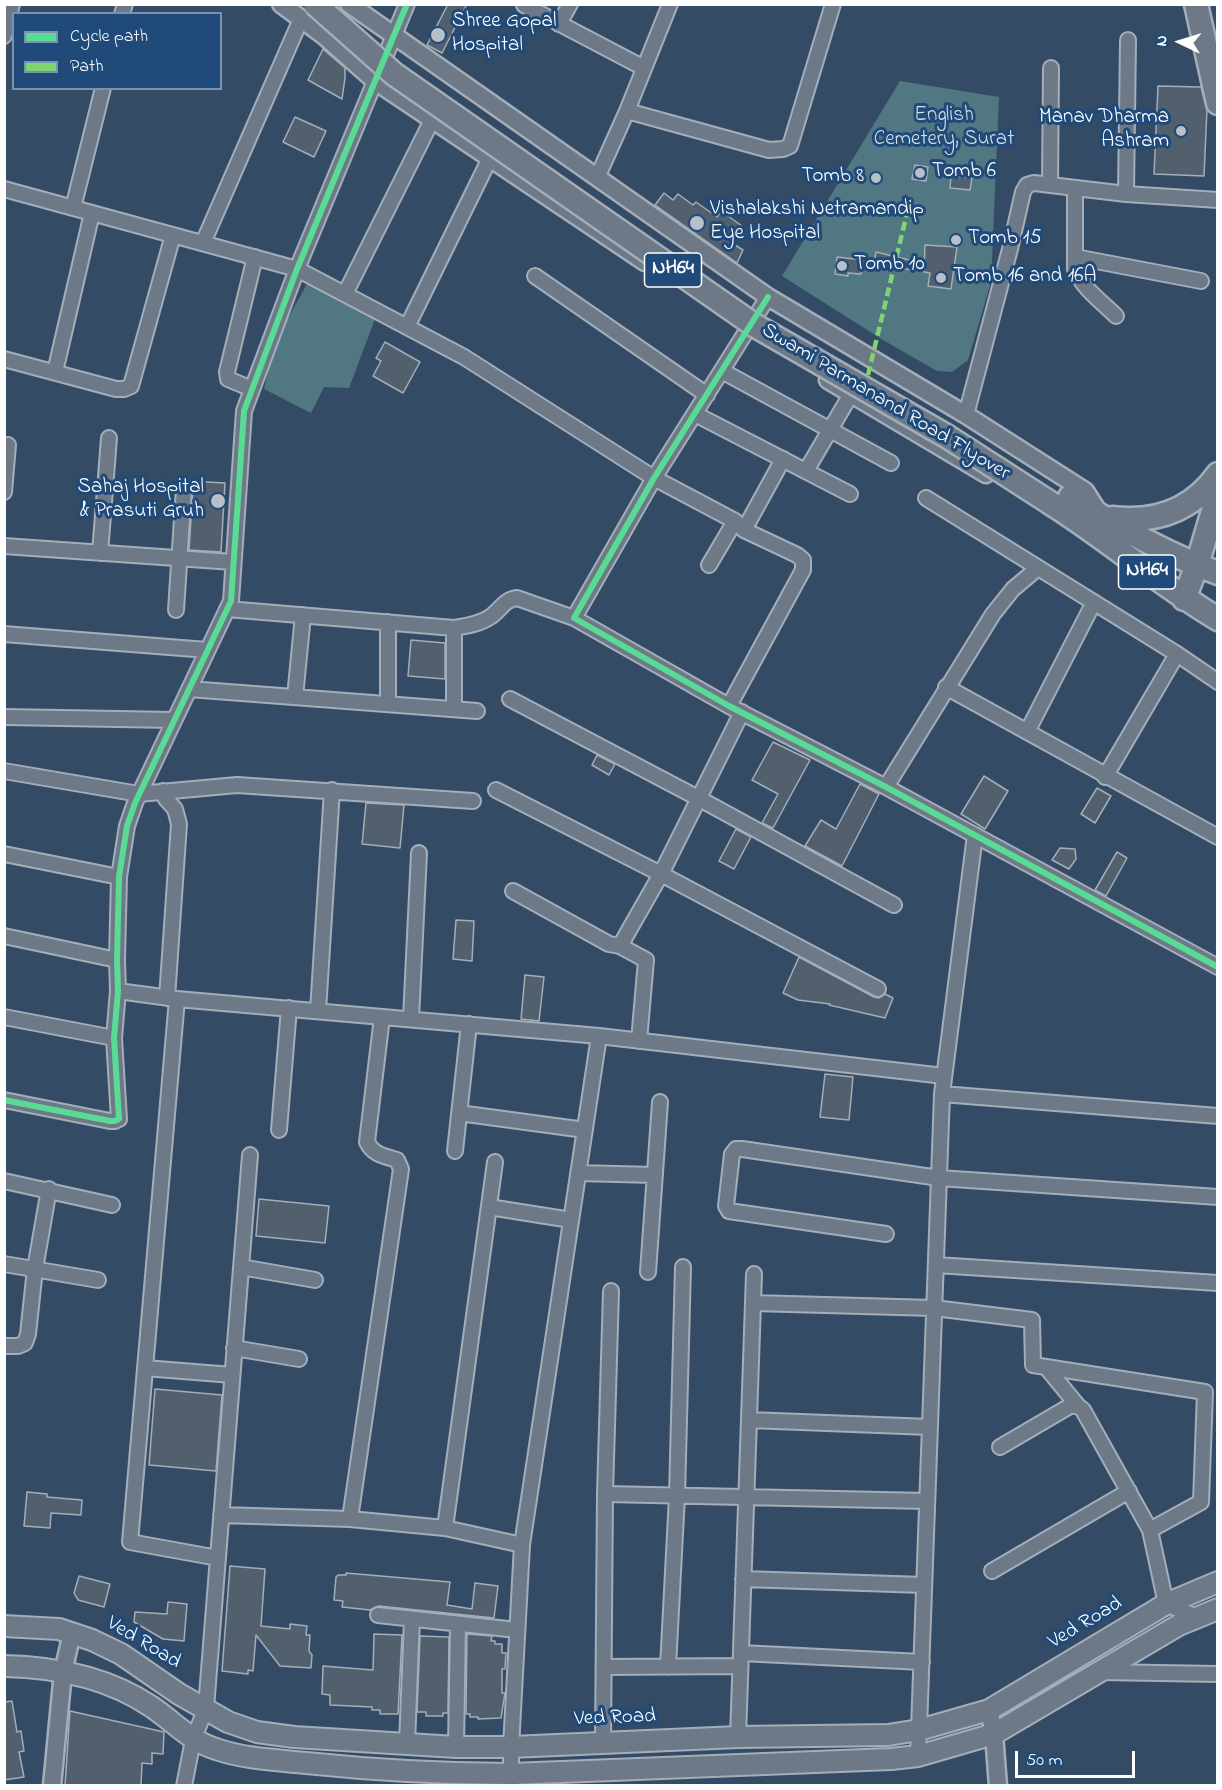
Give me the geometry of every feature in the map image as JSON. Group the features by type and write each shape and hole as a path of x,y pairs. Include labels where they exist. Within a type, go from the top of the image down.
{"highway":[{"name":"Swami Parmanand Road Flyover","path":"336,4 402,64 701,273 763,314 956,426 1060,500"},
{"path":"1196,4 1218,103"},
{"name":"Swami Parmanand Road Flyover","path":"308,12 754,325 1090,519"},
{"path":"1090,519 1150,519 1169,514 1208,488 1218,474"},
{"name":"NH64","path":"1184,599 1207,569 1218,494"},
{"name":"NH64","path":"1090,519 1207,569"},
{"name":"NH64","path":"1090,519 1184,599 1218,619"}],"main road":[{"name":"Ved Road","path":"4,1626 58,1629 92,1640 121,1654 179,1694 228,1722 257,1732 294,1737 456,1747 511,1747 738,1737 888,1735 919,1730 989,1710 1166,1604 1218,1582"},
{"path":"4,1666 63,1672 93,1679 119,1689 151,1707 194,1740 216,1750 247,1757 511,1780 918,1756 994,1734 1179,1625 1218,1609"}],"street":[{"path":"4,36 12,4"},
{"path":"281,4 308,12 323,35 375,81 747,331 1051,512 1090,519 1085,491 966,415 768,297 393,37 350,4"},
{"path":"4,1100 115,1121 119,1119 114,1038 118,991 119,877 127,826 139,794 231,601 244,411 297,269 407,4"},
{"path":"559,24 570,4"},
{"path":"597,178 670,4"},
{"path":"627,111 769,150 790,146 833,4"},
{"path":"524,5 644,68"},
{"path":"203,243 308,12"},
{"path":"1126,194 1128,40"},
{"path":"1050,185 1051,68"},
{"path":"73,208 102,90"},
{"path":"345,294 432,120"},
{"path":"407,327 490,158"},
{"path":"966,415 1011,249 1023,192 1027,185 1034,183 1126,194 1218,200"},
{"path":"1075,188 1075,268 1078,277 1116,316"},
{"path":"5,192 92,213 297,269 464,357 654,478 803,560 803,570 736,709 698,798 661,874 620,946"},
{"path":"55,372 92,213"},
{"path":"4,358 116,389 131,386 172,235"},
{"path":"252,389 232,382 228,379 228,372 255,257"},
{"path":"1075,257 1201,281"},
{"path":"535,276 707,395"},
{"path":"574,618 654,478 768,297"},
{"path":"722,371 891,462"},
{"path":"806,471 850,394"},
{"path":"695,414 850,494"},
{"path":"100,553 108,438"},
{"path":"4,492 8,445"},
{"path":"709,565 740,525 783,459"},
{"path":"176,610 184,488"},
{"path":"926,498 1177,654 1218,682"},
{"path":"4,546 233,562"},
{"path":"886,787 993,614 1013,589 1038,568"},
{"path":"227,609 454,628 489,618 509,599 516,598 574,618 736,709 886,787 1217,966"},
{"path":"1027,732 1094,602"},
{"path":"295,697 303,615"},
{"path":"388,622 388,704"},
{"path":"454,628 454,709"},
{"path":"4,634 207,650"},
{"path":"1105,777 1177,654"},
{"path":"946,687 1105,777 1218,837"},
{"path":"189,689 477,711"},
{"path":"510,699 894,905"},
{"path":"4,717 174,720"},
{"path":"4,771 139,794 237,785 473,801"},
{"path":"318,1011 332,790"},
{"path":"496,790 878,989"},
{"path":"163,791 166,799 175,809 179,824 172,999 130,1542 218,1558"},
{"path":"918,1756 942,1094 975,835"},
{"path":"411,1019 419,853"},
{"path":"4,854 119,877"},
{"path":"513,891 609,944 620,946 646,960 639,1041"},
{"path":"4,936 117,960"},
{"path":"118,991 172,999 599,1036 944,1076"},
{"path":"279,1130 289,1008"},
{"path":"4,1017 114,1038"},
{"path":"350,1519 401,1169 397,1160 370,1150 367,1142 382,1017"},
{"path":"455,1151 469,1024"},
{"path":"511,1780 522,1545 599,1036"},
{"path":"942,1094 1218,1116"},
{"path":"648,1272 660,1102"},
{"path":"459,1113 585,1130"},
{"path":"886,1234 729,1211 726,1206 732,1154 736,1149 742,1149 939,1178 1218,1197"},
{"path":"184,1785 194,1740 206,1708 250,1155"},
{"path":"445,1528 495,1162"},
{"path":"578,1173 655,1175"},
{"path":"4,1181 112,1205"},
{"path":"4,1346 18,1346 25,1343 28,1334 35,1269 49,1190"},
{"path":"489,1206 571,1220"},
{"path":"4,1264 98,1280"},
{"path":"936,1265 1218,1283"},
{"path":"241,1267 315,1280"},
{"path":"668,1667 677,1496 683,1267"},
{"path":"738,1737 754,1274"},
{"path":"603,1743 605,1494 611,1291"},
{"path":"753,1302 934,1308 1032,1320 1033,1365 1205,1392 1201,1502 1150,1530"},
{"path":"234,1348 299,1359"},
{"path":"1046,1367 1083,1410 1150,1530 1166,1604 1197,1617"},
{"path":"145,1368 232,1375"},
{"path":"1000,1447 1070,1406 1078,1406"},
{"path":"749,1420 930,1427"},
{"path":"992,1571 1129,1491"},
{"path":"605,1494 927,1502"},
{"path":"221,1515 350,1519 445,1528 522,1545"},
{"path":"743,1579 924,1585"},
{"path":"378,1615 517,1630"},
{"path":"407,1744 412,1619"},
{"path":"456,1747 458,1624"},
{"path":"52,1785 63,1672 72,1634"},
{"path":"604,1667 668,1667 741,1660 922,1662"},
{"path":"1100,1672 1218,1674"},
{"path":"989,1710 994,1734 998,1785"}],"green space":[{"name":"English Cemetery, Surat","path":"900,81 999,97 991,282 968,360 952,372 937,371 782,276","holes":["915,165 928,167 926,181 913,179","877,252 887,255 884,269 874,266","837,257 849,258 847,276 835,274","922,263 954,267 951,289 929,286 931,270 921,269"]},
{"path":"308,282 375,319 349,388 324,387 311,413 264,389 276,340"}],"building":[{"path":"448,4 467,4 442,53 427,45"},
{"path":"323,49 345,68 342,99 308,80"},
{"name":"Manav Dharma Ashram","path":"1158,86 1201,87 1207,109 1204,176 1154,174"},
{"path":"295,117 326,131 314,157 283,142"},
{"name":"Tomb 6","path":"915,165 928,167 926,181 912,179"},
{"path":"951,176 972,178 970,190 950,188"},
{"path":"664,193 673,200 678,194 693,205 696,202 717,217 721,211 742,226 730,242 743,250 737,263 655,205"},
{"path":"925,245 957,247 951,289 928,286 930,273 924,272"},
{"path":"876,252 913,261 911,270 874,264"},
{"path":"837,257 863,260 861,274 848,273 848,276 835,274"},
{"path":"385,342 420,362 403,393 373,376 381,361 376,358"},
{"path":"189,481 225,483 221,552 189,550 193,489"},
{"path":"411,640 445,643 445,679 408,676"},
{"path":"773,742 810,760 773,828 762,823 778,794 752,780"},
{"path":"597,755 615,764 609,775 592,765"},
{"path":"984,776 1008,791 985,829 961,814"},
{"path":"860,784 879,794 842,866 805,846 821,820 836,829"},
{"path":"1097,788 1111,796 1095,823 1081,814"},
{"path":"366,803 404,805 400,848 362,844"},
{"path":"736,829 751,837 734,869 719,861"},
{"path":"1060,848 1075,849 1076,859 1069,869 1052,860"},
{"path":"1117,852 1127,858 1106,896 1095,890"},
{"path":"456,920 474,921 472,961 453,959"},
{"path":"799,957 874,997 879,998 885,994 893,998 885,1018 830,1004 798,1000 783,993"},
{"path":"525,975 544,977 539,1021 521,1019"},
{"path":"825,1074 853,1077 849,1120 820,1117"},
{"path":"259,1199 329,1206 325,1243 256,1236"},
{"path":"155,1389 222,1395 216,1471 149,1465"},
{"path":"27,1492 47,1494 47,1497 82,1500 81,1515 51,1513 50,1528 24,1526"},
{"path":"230,1566 265,1569 261,1626 290,1629 290,1624 307,1626 306,1635 310,1635 309,1651 312,1655 311,1668 280,1666 256,1635 253,1671 248,1670 248,1674 222,1671"},
{"path":"346,1573 450,1582 447,1605 472,1609 475,1583 498,1586 494,1618 379,1606 370,1610 342,1607 343,1601 334,1600 336,1577 346,1575"},
{"path":"79,1576 110,1584 104,1607 78,1600 74,1593"},
{"path":"168,1602 187,1604 184,1641 163,1639 134,1622 135,1612 167,1614"},
{"path":"374,1634 402,1635 398,1714 380,1714 380,1710 372,1710 372,1707 330,1705 330,1695 322,1694 323,1666 373,1670"},
{"path":"467,1634 492,1636 491,1641 495,1641 495,1644 502,1644 502,1653 506,1653 505,1669 502,1669 502,1693 505,1693 501,1718 478,1719 478,1717 470,1717 470,1714 466,1714"},
{"path":"420,1636 449,1637 448,1713 443,1713 443,1716 426,1716 426,1712 417,1712"},
{"path":"12,1701 17,1732 21,1731 24,1751 19,1752 24,1777 4,1780 4,1702"},
{"path":"70,1711 164,1732 163,1754 152,1753 152,1764 142,1763 141,1785 65,1785"}],"marked path":[{"path":"868,375 908,209"}],"cycle path":[{"path":"4,1100 110,1121 119,1119 114,1038 118,991 119,877 127,826 135,803 231,601 244,411 297,269 407,4"},
{"path":"768,297 654,478 574,618 729,706 886,787 1218,967"}],"place":[{"name":"Shree Gopal Hospital","path":"438,35"},
{"name":"Manav Dharma Ashram","path":"1181,131"},
{"name":"Tomb 6","path":"920,173"},
{"name":"Tomb 8","path":"876,178"},
{"name":"Vishalakshi Netramandip Eye Hospital","path":"697,223"},
{"name":"Tomb 15","path":"956,240"},
{"name":"Tomb 10","path":"842,266"},
{"name":"Tomb 16 and 16A","path":"941,278"},
{"name":"Sahaj Hospital & Prasuti Gruh","path":"218,501"}]}
